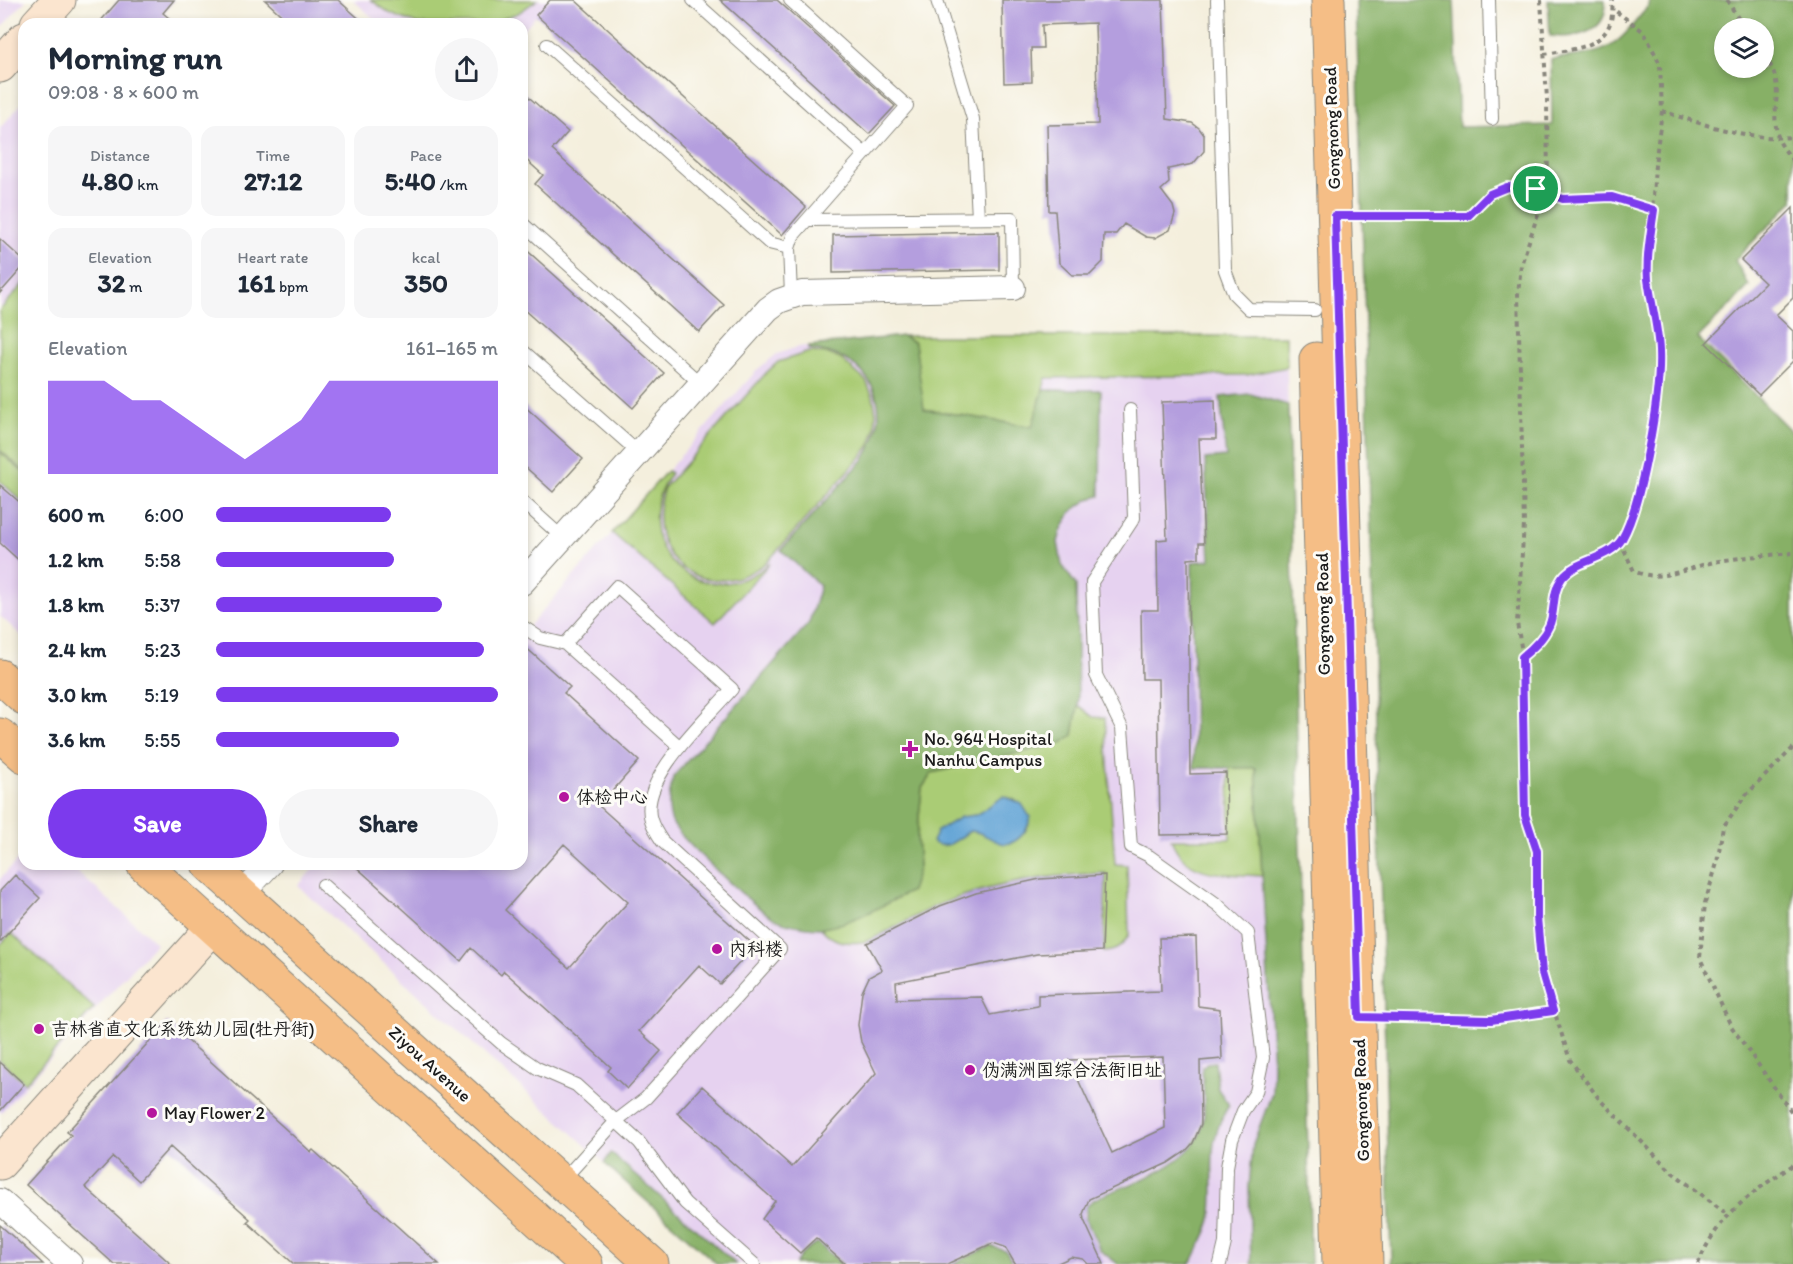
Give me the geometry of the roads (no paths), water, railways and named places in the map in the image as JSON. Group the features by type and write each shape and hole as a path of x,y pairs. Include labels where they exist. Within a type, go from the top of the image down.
{"main road":[{"name":"Gongnong Road","path":"1305,0 1339,1264"},
{"name":"Gongnong Road","path":"1328,0 1366,1264"},
{"path":"0,676 18,692"},
{"path":"0,735 18,751"},
{"path":"150,870 586,1264"},
{"name":"Ziyou Avenue","path":"215,870 652,1264"}],"street":[{"path":"42,18 59,0"},
{"path":"0,66 18,46"},
{"path":"528,576 768,309 791,295 1013,288"},
{"path":"242,894 264,870"},
{"path":"0,1163 213,927"},
{"path":"0,1201 70,1264"}],"lane":[{"path":"693,0 865,154"},
{"path":"790,0 907,105 793,236 789,248 791,295"},
{"path":"937,0 973,119 978,218"},
{"path":"1217,0 1225,270 1234,294 1249,309 1315,310"},
{"path":"1489,0 1492,119"},
{"path":"547,45 769,243 789,248"},
{"path":"808,220 1011,218 1013,288"},
{"path":"528,229 701,384"},
{"path":"528,355 639,453"},
{"path":"1130,410 1134,518 1092,582 1096,675 1122,728 1131,847 1149,856 1218,905 1248,933 1263,1058 1256,1092 1243,1111 1232,1140 1227,1167 1226,1243 1220,1264"},
{"path":"528,506 563,538"},
{"path":"561,1182 616,1121 646,1098 780,948 662,841 651,820 649,803 658,777 680,747 732,689 617,586 565,644"},
{"path":"528,630 540,638 565,644 680,747"},
{"path":"323,885 501,1043 537,1068 576,1085 639,1142 685,1203 754,1264"}],"water":[{"path":"1004,796 1022,804 1030,817 1024,832 1017,840 1007,844 1001,843 978,832 970,831 947,845 937,845 932,842 937,831 961,817 976,815"}],"place":[{"name":"No. 964 Hospital Nanhu Campus","path":"910,749"},
{"name":"体检中心","path":"564,797"},
{"name":"内科楼","path":"717,949"},
{"name":"吉林省直文化系统幼儿园(牡丹街)","path":"39,1029"},
{"name":"伪满洲国综合法衙旧址","path":"970,1070"},
{"name":"May Flower 2","path":"152,1113"}]}
